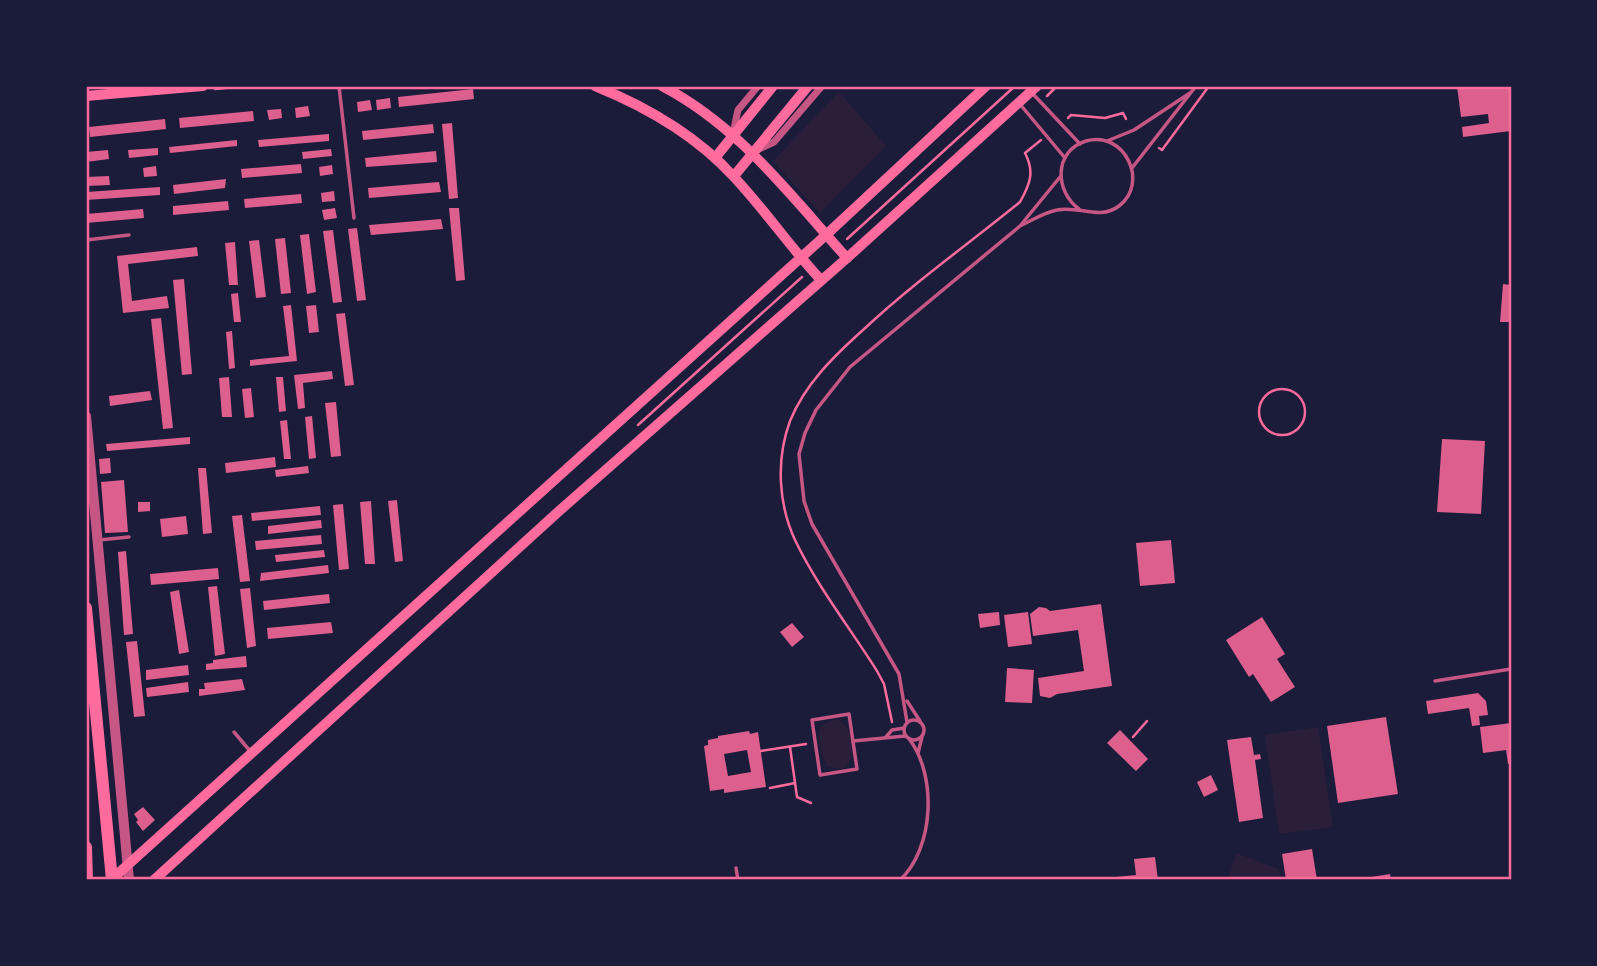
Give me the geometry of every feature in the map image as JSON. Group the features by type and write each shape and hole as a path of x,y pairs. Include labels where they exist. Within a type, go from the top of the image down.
{"highway":[{"path":"86,608 112,880"},
{"path":"86,846 87,880"}],"main road":[{"path":"86,96 203,86"},
{"path":"595,86 629,100 688,135 734,176 821,280"},
{"path":"662,86 704,112 753,152 847,258"},
{"path":"715,159 773,86"},
{"path":"734,176 808,86"},
{"path":"112,880 826,235 986,86"},
{"path":"154,880 558,512 847,258 1034,89"}],"street":[{"path":"733,135 738,110 758,86"},
{"path":"753,152 774,142 822,86"},
{"path":"86,416 129,880"}],"lane":[{"path":"339,86 354,218"},
{"path":"905,736 904,728 907,722 899,674 812,524 804,502 799,454 805,433 816,410 850,367 1020,226 1060,177 1065,158 1080,144 1093,140 1107,141 1127,134 1195,88"},
{"path":"1132,168 1195,88"},
{"path":"1034,89 1080,144"},
{"path":"1018,103 1065,158"},
{"path":"1020,226 1055,210 1079,209 1100,214 1121,205 1132,188 1132,168 1123,151 1107,141"},
{"path":"1060,177 1065,196 1079,209"},
{"path":"86,240 129,235"},
{"path":"98,540 129,537"},
{"path":"1435,681 1511,669"},
{"path":"904,696 924,731 918,755"},
{"path":"849,715 853,741 857,769 820,775 812,720 849,715"},
{"path":"907,722 914,720 921,723"},
{"path":"886,737 892,730 904,728"},
{"path":"234,732 252,752"},
{"path":"910,740 918,740 923,735"},
{"path":"853,741 905,736 910,740 928,779 926,828 920,853 914,866 900,880"},
{"path":"736,868 738,880"}],"path":[{"path":"1049,99 1046,96 1056,86"},
{"path":"1156,146 1162,150 1209,86"},
{"path":"897,729 890,716 884,684 877,671 795,540 779,475 786,437 790,420 825,366 898,297 1020,202 1031,180 1032,166 1026,153"},
{"path":"1278,388 1292,390 1299,395 1306,410 1302,425 1282,436 1266,429 1259,416 1265,396 1278,388"},
{"path":"1133,737 1147,721"},
{"path":"761,751 797,746"},
{"path":"789,747 797,797 811,803"},
{"path":"770,788 795,783"}],"shaded area":[{"path":"839,92 886,146 820,213 773,161"},
{"path":"837,719 847,729 852,744 851,759 842,769 828,767 819,740 822,724"},
{"path":"1318,727 1333,827 1279,834 1265,735"},
{"path":"1236,853 1279,869 1281,880 1228,880"}],"building":[{"path":"1457,86 1511,86 1511,131 1463,137 1462,127 1489,123 1488,114 1461,117"},
{"path":"473,89 474,99 399,107 398,97"},
{"path":"390,98 391,108 377,110 376,100"},
{"path":"370,100 372,110 358,112 357,102"},
{"path":"308,106 310,116 296,118 295,108"},
{"path":"281,109 282,118 269,120 267,110"},
{"path":"253,111 254,121 180,128 179,118"},
{"path":"165,119 166,129 90,137 89,127"},
{"path":"452,123 458,198 449,199 442,124"},
{"path":"433,124 434,133 363,140 362,131"},
{"path":"329,134 329,141 259,147 258,140"},
{"path":"237,140 237,146 170,153 169,147"},
{"path":"158,148 158,155 129,158 128,150"},
{"path":"331,149 332,156 303,159 302,152"},
{"path":"108,150 109,159 86,162 86,152"},
{"path":"436,151 437,162 366,167 365,158"},
{"path":"301,164 302,173 242,178 241,169"},
{"path":"332,165 333,174 320,176 319,167"},
{"path":"156,166 157,176 144,177 143,168"},
{"path":"109,176 110,185 86,186 86,177"},
{"path":"226,179 225,188 174,194 173,185"},
{"path":"439,182 441,192 369,198 368,188"},
{"path":"160,187 160,195 86,200 86,192"},
{"path":"334,191 335,201 322,202 321,193"},
{"path":"301,194 302,203 245,208 244,199"},
{"path":"228,201 229,210 173,215 173,206"},
{"path":"335,208 337,218 324,220 322,210"},
{"path":"449,208 459,208 465,280 456,281"},
{"path":"143,209 144,218 86,223 86,214"},
{"path":"441,219 443,229 371,235 369,225"},
{"path":"357,228 366,300 357,301 348,229"},
{"path":"333,230 342,302 333,303 323,231"},
{"path":"309,234 316,292 307,294 300,235"},
{"path":"285,238 291,293 281,294 275,239"},
{"path":"259,240 266,297 256,298 249,241"},
{"path":"235,242 238,285 229,285 225,243"},
{"path":"197,247 198,256 128,264 132,301 167,296 169,308 123,313 117,256"},
{"path":"184,279 192,374 182,375 173,280"},
{"path":"1503,284 1511,285 1511,322 1500,322"},
{"path":"238,293 241,322 234,322 231,294"},
{"path":"291,305 297,361 250,366 250,360 289,356 283,306"},
{"path":"316,305 319,332 309,333 306,306"},
{"path":"345,313 354,385 345,386 336,314"},
{"path":"161,318 173,428 163,429 151,319"},
{"path":"232,331 235,368 229,369 226,332"},
{"path":"332,371 333,379 303,383 305,408 298,409 294,375"},
{"path":"229,377 232,417 222,417 219,378"},
{"path":"276,377 283,377 286,411 279,412"},
{"path":"251,388 254,417 245,418 242,389"},
{"path":"150,391 152,400 110,406 109,396"},
{"path":"336,402 341,456 331,457 325,403"},
{"path":"312,416 316,458 309,459 305,417"},
{"path":"287,420 291,459 284,459 280,421"},
{"path":"190,437 190,444 107,451 106,444"},
{"path":"1442,439 1485,441 1481,514 1437,512"},
{"path":"275,457 276,467 226,473 225,463"},
{"path":"110,458 111,473 100,474 99,459"},
{"path":"308,466 309,473 276,477 275,470"},
{"path":"198,468 206,468 212,533 203,534"},
{"path":"124,480 128,532 105,533 101,482"},
{"path":"397,500 403,561 395,562 388,501"},
{"path":"371,501 375,564 365,564 360,502"},
{"path":"138,502 150,502 150,511 138,512"},
{"path":"343,504 349,569 339,570 333,505"},
{"path":"320,506 321,515 252,521 251,513"},
{"path":"242,515 250,581 240,582 232,516"},
{"path":"186,516 188,534 162,537 160,519"},
{"path":"321,520 322,528 268,534 268,526"},
{"path":"321,535 322,544 256,550 255,541"},
{"path":"1171,540 1175,583 1140,586 1136,543"},
{"path":"324,550 325,557 276,562 275,555"},
{"path":"126,551 133,634 124,635 118,552"},
{"path":"328,565 329,573 260,581 261,573"},
{"path":"218,568 219,579 151,585 150,574"},
{"path":"217,586 225,654 215,656 208,587"},
{"path":"250,588 256,646 247,648 240,589"},
{"path":"179,590 189,652 179,654 170,592"},
{"path":"329,594 330,603 264,610 263,601"},
{"path":"1101,604 1112,686 1057,694 1050,698 1040,696 1038,678 1084,671 1078,630 1033,636 1030,614 1039,607 1050,611"},
{"path":"999,612 1000,625 980,628 978,614"},
{"path":"1028,612 1032,644 1008,647 1004,615"},
{"path":"1262,617 1285,654 1277,659 1295,687 1271,702 1253,674 1249,677 1226,640"},
{"path":"331,622 333,633 268,639 267,628"},
{"path":"792,623 804,637 792,647 780,632"},
{"path":"137,641 145,716 134,717 126,642"},
{"path":"246,656 247,667 206,670 206,664 213,663 213,660"},
{"path":"188,665 189,675 146,680 146,670"},
{"path":"1007,668 1034,670 1032,703 1005,702"},
{"path":"242,679 245,690 199,696 199,689 205,689 204,683"},
{"path":"188,682 189,692 147,697 146,688"},
{"path":"1478,693 1486,701 1488,715 1479,716 1480,725 1472,726 1469,708 1428,714 1426,701"},
{"path":"1386,717 1398,794 1338,803 1327,726"},
{"path":"1511,723 1511,763 1508,764 1506,750 1483,753 1480,727"},
{"path":"1120,730 1148,759 1136,771 1107,743"},
{"path":"758,732 766,787 724,793 724,789 710,791 704,746 708,745 708,740 718,736","holes":["747,750 751,772 728,776 724,754"]},
{"path":"1251,737 1254,755 1260,754 1261,759 1255,760 1263,818 1239,822 1227,740"},
{"path":"1211,775 1218,790 1204,797 1197,782"},
{"path":"143,807 155,820 143,831 134,814"},
{"path":"1312,849 1317,880 1286,880 1282,854"},
{"path":"1155,857 1158,880 1117,880 1116,877 1136,875 1134,859"},
{"path":"1390,874 1391,880 1359,879"}]}
